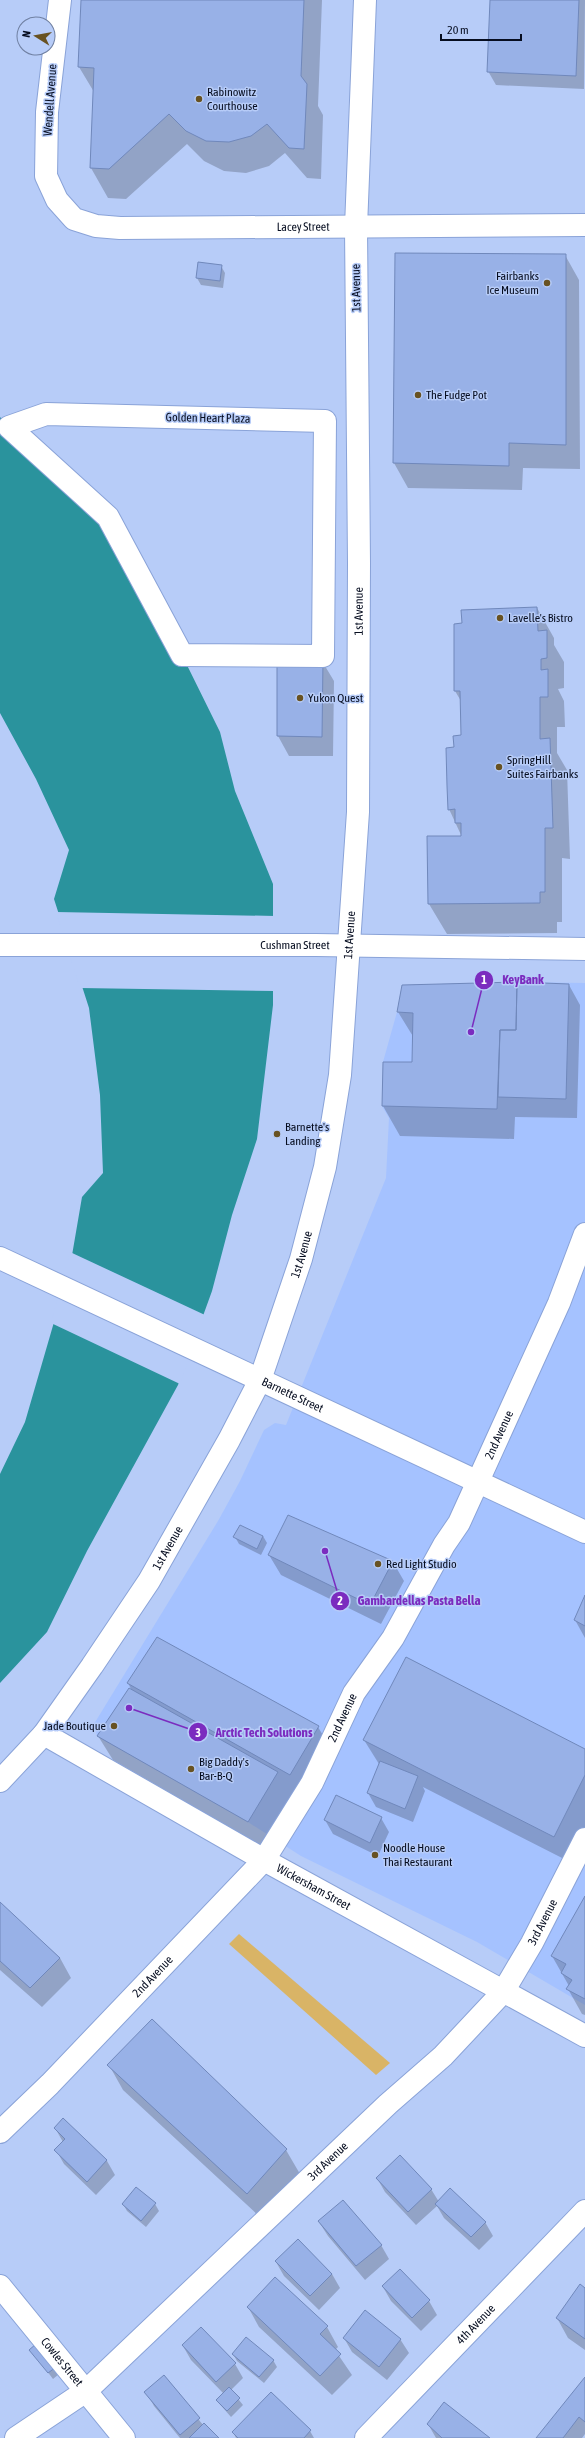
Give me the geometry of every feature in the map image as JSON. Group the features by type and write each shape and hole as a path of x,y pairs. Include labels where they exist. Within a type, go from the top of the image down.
{"street":[{"name":"Wendell Avenue","path":"46,176 47,112 60,0"},
{"name":"1st Avenue","path":"0,1781 44,1734 149,1581 229,1440 260,1380 301,1259 324,1167 340,1074 350,946 358,812 359,563 356,227 365,0"},
{"name":"Lacey Street","path":"46,176 57,200 74,219 96,226 120,228 585,225"},
{"name":"Golden Heart Plaza","path":"46,414 325,421 323,656 182,655 108,517 9,427 46,414"},
{"name":"Cushman Street","path":"2,945 350,946 585,949"},
{"name":"2nd Avenue","path":"0,2132 50,2084 264,1860 312,1783 354,1693 393,1638 444,1546 459,1523 559,1303 585,1234"},
{"name":"Barnette Street","path":"0,1258 585,1532"},
{"name":"Wickersham Street","path":"44,1734 264,1860 585,2036"},
{"name":"3rd Avenue","path":"16,2438 86,2391 388,2104 443,2056 503,1992 532,1943 585,1839"},
{"name":"4th Avenue","path":"366,2438 585,2211"},
{"name":"Cowles Street","path":"0,2286 124,2438"}],"shaded area":[{"path":"0,417 9,427 108,517 182,655 220,732 235,791 273,884 273,1005 257,1139 232,1215 212,1291 178,1385 87,1551 47,1632 0,1683 0,1474 25,1422 70,1267 82,1197 103,1173 100,1095 89,1008 54,899 69,850 36,779 0,713"},
{"path":"517,982 585,983 585,2005 477,1942 301,1856 248,1822 97,1736 94,1724 218,1521 240,1481 264,1430 275,1423 286,1425 386,1178 389,1118 382,1106 383,1062 397,1012 402,985"},
{"path":"239,1934 390,2063 376,2075 229,1944"}],"pier":[{"path":"56,912 275,916 275,991 80,988"},
{"path":"70,1252 205,1315 180,1384 51,1323"}],"building":[{"name":"Rabinowitz Courthouse","path":"81,0 304,0 301,76 307,84 304,149 289,148 267,124 251,136 229,142 206,141 186,131 169,114 109,169 90,168 94,68 78,67"},
{"path":"490,0 579,0 576,76 487,72"},
{"path":"395,253 566,254 566,445 509,443 509,466 393,463"},
{"path":"198,262 222,265 220,281 196,278"},
{"name":"SpringHill Suites Fairbanks","path":"537,607 538,631 547,630 547,658 541,659 541,670 548,669 548,697 540,697 540,739 550,738 553,828 545,828 545,892 540,892 540,903 428,904 427,836 461,836 461,823 455,823 455,809 448,810 447,786 446,748 454,747 453,736 461,735 460,691 454,691 454,624 462,623 461,610"},
{"name":"Yukon Quest","path":"277,660 323,660 322,737 277,736"},
{"path":"517,982 516,1030 500,1030 497,1109 382,1106 383,1062 412,1062 413,1013 397,1012 402,985"},
{"path":"517,982 569,984 566,1099 498,1097 500,1030 516,1030"},
{"path":"288,1515 393,1561 370,1605 268,1555"},
{"path":"240,1525 263,1536 257,1549 233,1537"},
{"path":"585,1595 585,1626 574,1620"},
{"path":"157,1637 319,1726 290,1775 127,1683"},
{"path":"406,1657 585,1749 585,1775 554,1837 363,1740"},
{"path":"129,1688 278,1772 248,1822 97,1736"},
{"path":"380,1761 418,1776 405,1809 367,1793"},
{"path":"336,1795 382,1817 370,1843 324,1820"},
{"path":"585,1896 585,1999 566,1989 572,1980 561,1973 566,1964 551,1956"},
{"path":"0,1902 60,1958 30,1988 0,1961"},
{"path":"152,2019 287,2149 247,2194 107,2065"},
{"path":"63,2118 107,2160 87,2182 54,2150 65,2139 54,2128"},
{"path":"400,2155 432,2189 408,2212 376,2178"},
{"path":"136,2187 156,2203 141,2221 122,2204"},
{"path":"450,2188 486,2222 471,2237 435,2204"},
{"path":"343,2200 382,2245 356,2266 318,2221"},
{"path":"298,2239 332,2274 310,2296 275,2261"},
{"path":"400,2269 430,2300 412,2318 382,2286"},
{"path":"275,2277 328,2326 320,2334 341,2354 320,2376 247,2307"},
{"path":"580,2284 585,2288 585,2339 556,2318"},
{"path":"365,2310 401,2339 379,2367 343,2338"},
{"path":"201,2327 236,2363 216,2382 182,2345"},
{"path":"246,2337 274,2360 259,2377 232,2354"},
{"path":"36,2344 56,2367 48,2373 29,2350"},
{"path":"164,2375 200,2418 180,2435 144,2392"},
{"path":"585,2377 585,2422 579,2417 563,2438 536,2438"},
{"path":"229,2387 240,2398 227,2411 216,2400"},
{"path":"271,2392 311,2430 304,2438 238,2438 232,2432"},
{"path":"444,2402 490,2438 442,2438 427,2424"},
{"path":"204,2423 219,2438 189,2438"}],"place":[{"name":"Rabinowitz Courthouse","path":"199,99"},
{"name":"Fairbanks Ice Museum","path":"547,283"},
{"name":"The Fudge Pot","path":"418,395"},
{"name":"Lavelle's Bistro","path":"500,618"},
{"name":"Yukon Quest","path":"300,698"},
{"name":"SpringHill Suites Fairbanks","path":"499,767"},
{"name":"KeyBank","path":"471,1032"},
{"name":"Barnette's Landing","path":"277,1134"},
{"name":"Gambardellas Pasta Bella","path":"325,1551"},
{"name":"Red Light Studio","path":"378,1564"},
{"name":"Arctic Tech Solutions","path":"129,1708"},
{"name":"Jade Boutique","path":"114,1726"},
{"name":"Big Daddy's Bar-B-Q","path":"191,1769"},
{"name":"Noodle House Thai Restaurant","path":"375,1855"}]}
